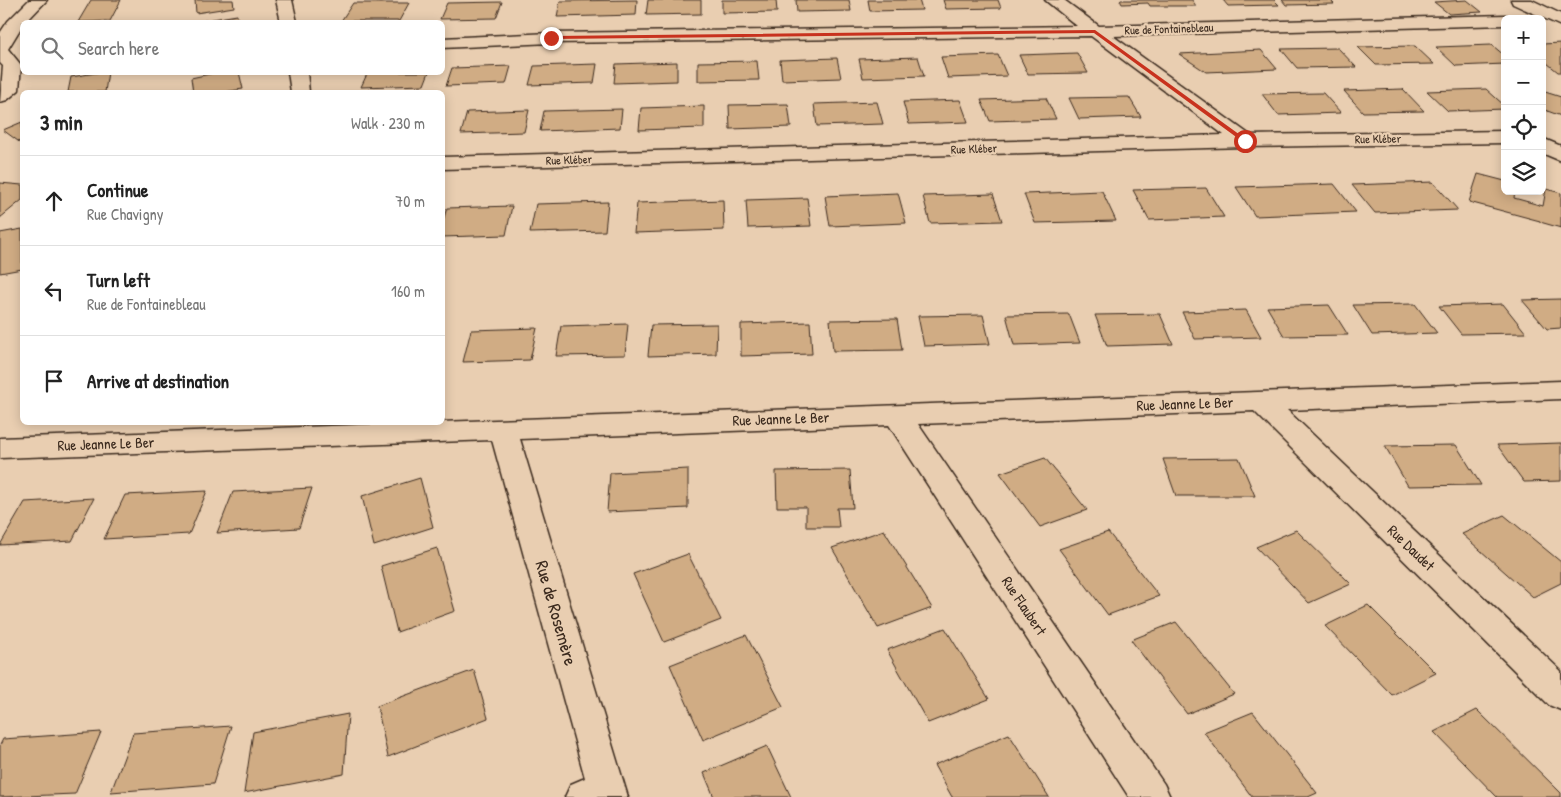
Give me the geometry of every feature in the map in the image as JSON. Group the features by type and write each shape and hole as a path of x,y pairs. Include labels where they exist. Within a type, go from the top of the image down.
{"street":[{"path":"0,47 14,25 40,0"},
{"path":"284,0 288,20"},
{"path":"1053,0 1245,141"},
{"path":"1519,0 1552,19"},
{"name":"Rue de Fontainebleau","path":"445,43 551,38 1095,31 1501,20"},
{"path":"0,52 12,65 9,90 0,96"},
{"path":"297,75 300,90"},
{"name":"Rue Kléber","path":"445,163 1245,141 1501,137"},
{"path":"1546,146 1561,155"},
{"name":"Rue Jeanne Le Ber","path":"0,448 185,432 503,430 1561,390"},
{"name":"Rue Daudet","path":"1261,402 1561,694"},
{"name":"Rue Flaubert","path":"897,415 1151,797"},
{"name":"Rue de Rosemère","path":"503,430 600,794"}],"building":[{"path":"91,0 121,0 111,20 79,20"},
{"path":"195,0 233,0 234,7 196,13"},
{"path":"637,0 636,15 557,17 560,1"},
{"path":"648,0 701,0 701,14 646,15"},
{"path":"722,0 776,0 777,12 722,13"},
{"path":"796,0 849,0 851,11 797,12"},
{"path":"868,0 919,0 922,10 870,11"},
{"path":"943,0 998,0 1001,8 946,9"},
{"path":"1120,0 1192,0 1196,6 1150,6 1148,3 1122,4"},
{"path":"1223,0 1274,0 1279,5 1228,6"},
{"path":"1282,0 1330,0 1334,4 1286,5"},
{"path":"1467,0 1482,12 1449,14 1434,2"},
{"path":"502,2 496,18 440,19 447,3"},
{"path":"353,3 409,3 400,20 342,20"},
{"path":"237,15 238,20 207,20"},
{"path":"1561,43 1561,72 1558,72 1546,62 1546,44"},
{"path":"1492,45 1501,53 1501,64 1456,66 1436,47"},
{"path":"1415,46 1434,64 1376,65 1358,47"},
{"path":"1338,48 1356,67 1297,68 1281,49"},
{"path":"1261,50 1277,69 1206,72 1179,54"},
{"path":"1077,53 1088,73 1028,74 1019,55"},
{"path":"998,55 1007,76 948,78 941,57"},
{"path":"918,57 924,76 863,78 859,59"},
{"path":"837,58 841,78 782,80 780,60"},
{"path":"757,61 759,80 698,81 698,62"},
{"path":"677,62 677,81 614,83 616,64"},
{"path":"597,64 594,83 529,85 534,66"},
{"path":"511,66 506,84 446,86 452,68"},
{"path":"108,75 105,90 68,90 71,77"},
{"path":"205,75 240,75 243,89 193,90 191,78"},
{"path":"367,75 428,75 424,85 361,87"},
{"path":"1403,89 1424,111 1363,112 1344,91"},
{"path":"1486,89 1501,102 1501,109 1448,111 1427,91"},
{"path":"1546,92 1561,97 1561,116 1546,110"},
{"path":"1323,93 1341,113 1278,115 1262,94"},
{"path":"1129,97 1141,117 1079,119 1069,98"},
{"path":"1046,98 1056,119 990,121 981,100"},
{"path":"960,100 968,122 909,124 903,102"},
{"path":"877,102 883,124 817,126 814,104"},
{"path":"788,104 791,127 730,129 729,105"},
{"path":"704,106 704,128 639,130 641,108"},
{"path":"622,109 620,128 540,131 544,111"},
{"path":"529,110 524,132 461,134 467,112"},
{"path":"20,123 20,143 3,130"},
{"path":"1478,174 1501,180 1501,195 1514,195 1514,198 1543,206 1546,189 1561,193 1561,228 1540,221 1469,202"},
{"path":"1433,182 1458,210 1375,213 1352,185"},
{"path":"0,183 20,185 20,202 0,218"},
{"path":"1334,184 1356,212 1255,216 1236,187"},
{"path":"1206,188 1224,217 1149,220 1133,190"},
{"path":"1102,191 1116,221 1035,223 1024,194"},
{"path":"898,193 906,223 830,226 825,196"},
{"path":"993,194 1002,221 930,223 923,196"},
{"path":"807,198 811,226 748,228 746,200"},
{"path":"723,200 724,230 634,233 637,203"},
{"path":"608,202 605,231 530,233 536,204"},
{"path":"512,206 506,235 445,237 445,214 447,208"},
{"path":"20,229 20,269 0,273 0,233"},
{"path":"1561,299 1561,328 1547,329 1522,300"},
{"path":"1415,304 1437,333 1372,335 1353,305"},
{"path":"1503,304 1526,333 1461,334 1439,306"},
{"path":"1329,305 1348,335 1284,336 1267,307"},
{"path":"1246,310 1261,337 1195,339 1182,312"},
{"path":"1069,314 1080,343 1014,345 1006,315"},
{"path":"1160,314 1173,344 1107,346 1095,315"},
{"path":"983,315 990,344 924,346 918,316"},
{"path":"897,319 902,350 833,351 830,320"},
{"path":"810,322 812,354 741,356 741,324"},
{"path":"628,324 625,355 556,356 561,326"},
{"path":"717,324 716,354 648,356 651,325"},
{"path":"537,328 530,360 463,362 471,330"},
{"path":"1561,443 1561,481 1524,482 1497,445"},
{"path":"1456,445 1481,485 1408,486 1385,446"},
{"path":"1045,458 1087,510 1040,527 1000,473"},
{"path":"1239,458 1255,496 1176,496 1163,459"},
{"path":"688,469 688,508 607,512 610,473"},
{"path":"850,470 853,508 837,508 839,527 806,527 806,507 777,507 776,471"},
{"path":"420,478 433,527 374,546 362,496"},
{"path":"312,488 299,528 217,533 233,492"},
{"path":"207,491 189,534 104,539 125,495"},
{"path":"94,498 72,541 0,545 25,502"},
{"path":"1504,515 1561,562 1561,583 1533,597 1462,534"},
{"path":"884,530 932,608 878,628 832,548"},
{"path":"1296,530 1351,584 1309,603 1256,547"},
{"path":"1108,532 1159,596 1108,615 1059,549"},
{"path":"437,548 455,611 397,632 381,566"},
{"path":"688,554 721,620 664,642 633,574"},
{"path":"1368,605 1436,673 1392,695 1325,626"},
{"path":"1176,622 1234,694 1187,714 1131,640"},
{"path":"945,628 989,699 928,723 887,650"},
{"path":"746,635 783,707 703,740 670,665"},
{"path":"474,670 488,718 388,757 377,706"},
{"path":"1477,710 1561,793 1561,797 1497,797 1434,732"},
{"path":"1253,712 1317,793 1308,797 1252,797 1204,732"},
{"path":"348,714 344,774 244,793 253,732"},
{"path":"231,726 213,784 111,792 133,733"},
{"path":"101,732 75,794 0,797 0,745 3,739"},
{"path":"1009,734 1049,797 952,797 934,765"},
{"path":"767,746 791,797 714,797 704,773"}],"route":[{"path":"551,38 1095,31 1245,141"}]}
